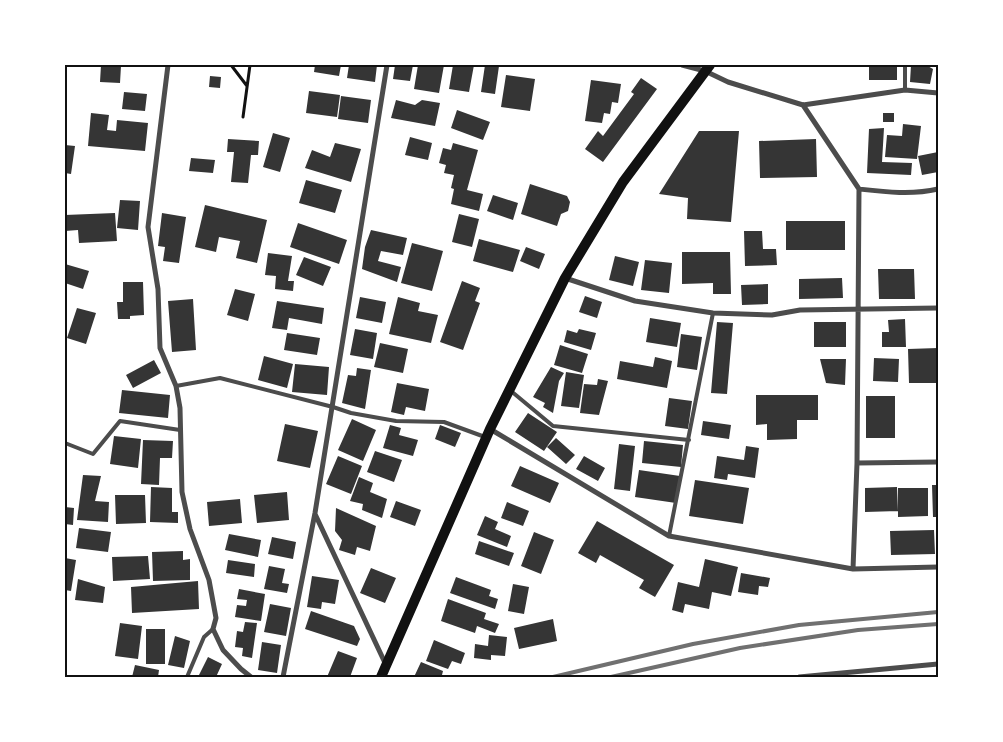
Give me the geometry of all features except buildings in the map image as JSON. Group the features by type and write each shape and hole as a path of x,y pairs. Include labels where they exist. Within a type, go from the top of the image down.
{"main road":[{"path":"382,677 489,434 565,278 623,182 708,68"}],"street":[{"path":"168,65 148,227 158,289 160,348 176,386 180,408 182,492 190,529 209,580 216,618 213,629 223,650 251,677"},
{"path":"283,677 315,513 387,65"},
{"path":"682,65 708,68 728,82 803,105 905,90 938,93"},
{"path":"803,105 859,189 857,463 853,569"},
{"path":"859,189 895,193 938,189"},
{"path":"565,278 635,301 713,314 772,315 800,310 938,308"},
{"path":"489,434 669,536 853,569 938,567"},
{"path":"857,463 938,462"},
{"path":"315,513 386,666"},
{"path":"799,677 938,664"}],"lane":[{"path":"905,65 905,90"},
{"path":"669,536 713,314"},
{"path":"176,386 220,378 351,413 396,420 444,422 489,434"},
{"path":"510,390 553,426 689,440"},
{"path":"65,443 93,454 120,421 180,430"},
{"path":"187,677 204,637 213,629"}],"path":[{"path":"231,65 247,86"},
{"path":"243,118 250,65"}],"railway":[{"path":"553,677 693,644 799,625 938,612"},
{"path":"611,677 740,648 858,630 938,624"}]}
